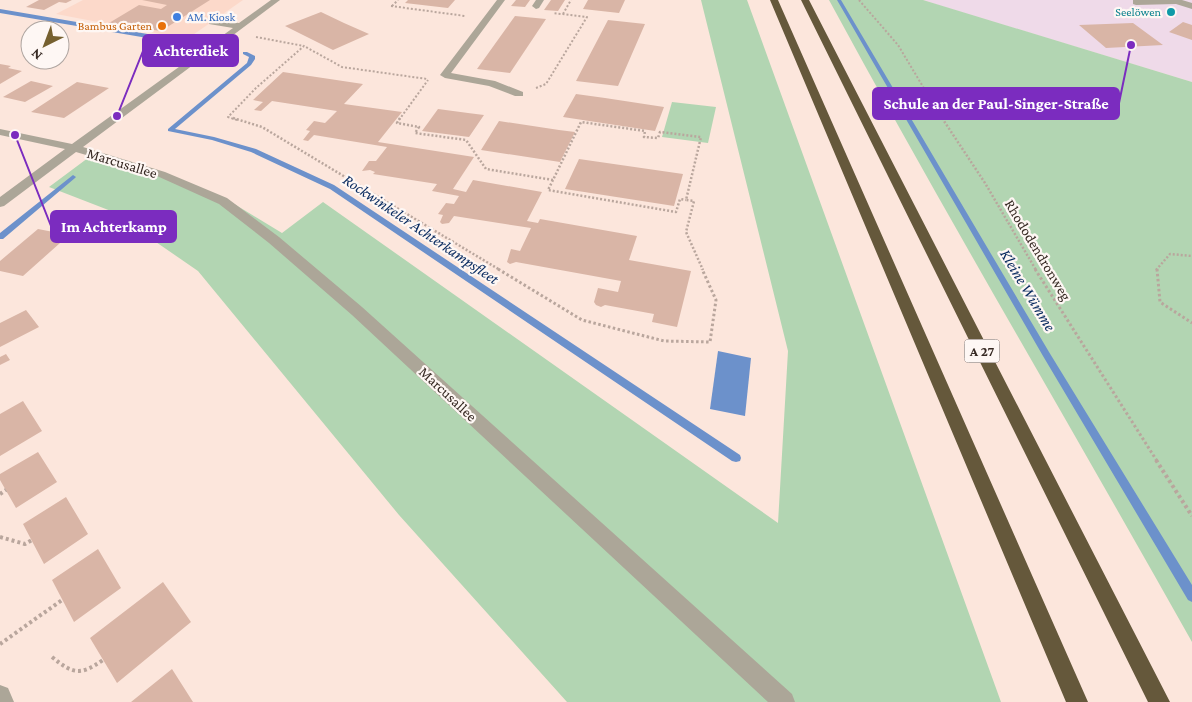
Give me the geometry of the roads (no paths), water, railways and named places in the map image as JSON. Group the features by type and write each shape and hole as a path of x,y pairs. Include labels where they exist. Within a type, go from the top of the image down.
{"highway":[{"path":"774,0 1077,702"},
{"name":"A 27","path":"806,0 1159,702"}],"street":[{"path":"0,203 276,0"},
{"path":"501,0 444,75 491,82 519,94"},
{"path":"1136,2 1177,2 1192,6"},
{"path":"212,22 235,29"},
{"name":"Marcusallee","path":"0,132 74,148 161,174 223,201 274,240 358,311 784,702"},
{"path":"0,696 3,702"}],"water":[{"path":"718,351 751,358 745,416 710,409"}],"waterway":[{"name":"Kleine Wümme","path":"839,0 1046,354 1192,596"},
{"name":"Rockwinkeler Achterkampsfleet","path":"0,11 177,41"},
{"name":"Rockwinkeler Achterkampsfleet","path":"245,53 252,56 249,64 170,130 212,138 240,146 280,162 332,187 736,458"},
{"path":"0,237 73,177"}],"place":[{"name":"Seelöwen","path":"1171,12"},
{"name":"AM. Kiosk","path":"177,17"},
{"name":"Bambus Garten","path":"162,26"},
{"name":"Schule an der Paul-Singer-Straße","path":"1131,45"},
{"name":"Achterdiek","path":"117,116"},
{"name":"Im Achterkamp","path":"15,135"}]}
